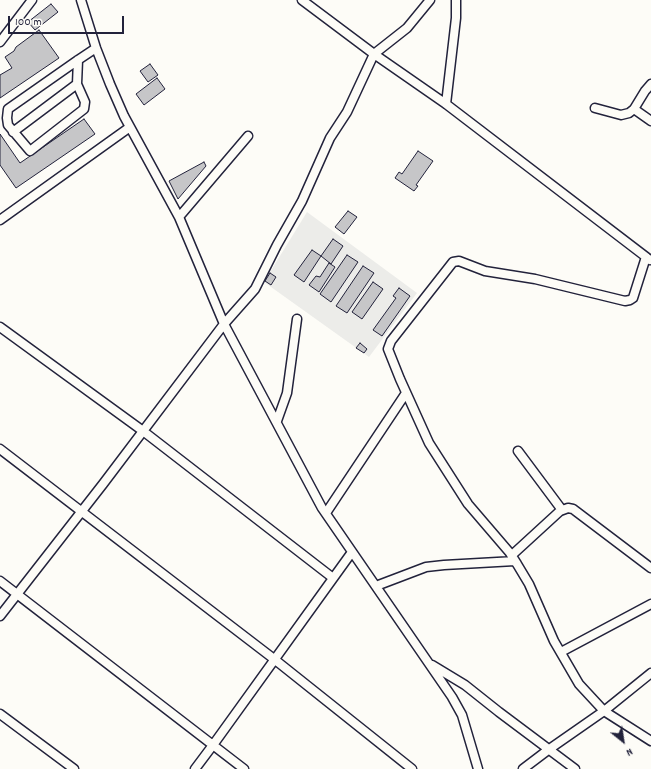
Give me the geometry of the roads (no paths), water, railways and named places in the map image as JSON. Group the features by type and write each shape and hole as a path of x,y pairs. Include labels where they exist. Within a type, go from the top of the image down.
{"street":[{"path":"0,42 32,0"},
{"path":"81,0 96,48 110,84 130,127 179,217 224,324 326,513 452,696 462,715 478,769"},
{"path":"302,0 374,54 446,104 649,259 633,298 625,301 535,279 485,271 459,261 453,262 391,341 388,349 429,443 468,504 513,558 529,584 554,641 579,684 604,712 651,741"},
{"path":"0,616 82,512 224,324 255,288 302,201 330,138 347,112 374,54 407,28 430,0"},
{"path":"446,104 456,18 456,0"},
{"path":"78,60 77,84 85,102 84,110 30,151 8,125 8,109 78,60 96,48"},
{"path":"13,132 77,84"},
{"path":"595,108 621,115 629,113 634,109 651,84"},
{"path":"634,109 651,120"},
{"path":"0,220 130,127"},
{"path":"179,217 248,136"},
{"path":"277,422 287,393 297,319"},
{"path":"0,327 142,431 333,578"},
{"path":"326,513 406,393"},
{"path":"0,449 274,659 412,769"},
{"path":"518,451 562,510"},
{"path":"376,586 426,567 513,558 562,510 568,508 573,509 651,568"},
{"path":"195,769 352,552"},
{"path":"0,581 244,769"},
{"path":"561,652 651,604"},
{"path":"430,663 465,685 548,750 575,769"},
{"path":"523,769 604,712 651,673"},
{"path":"0,714 74,769"}]}
